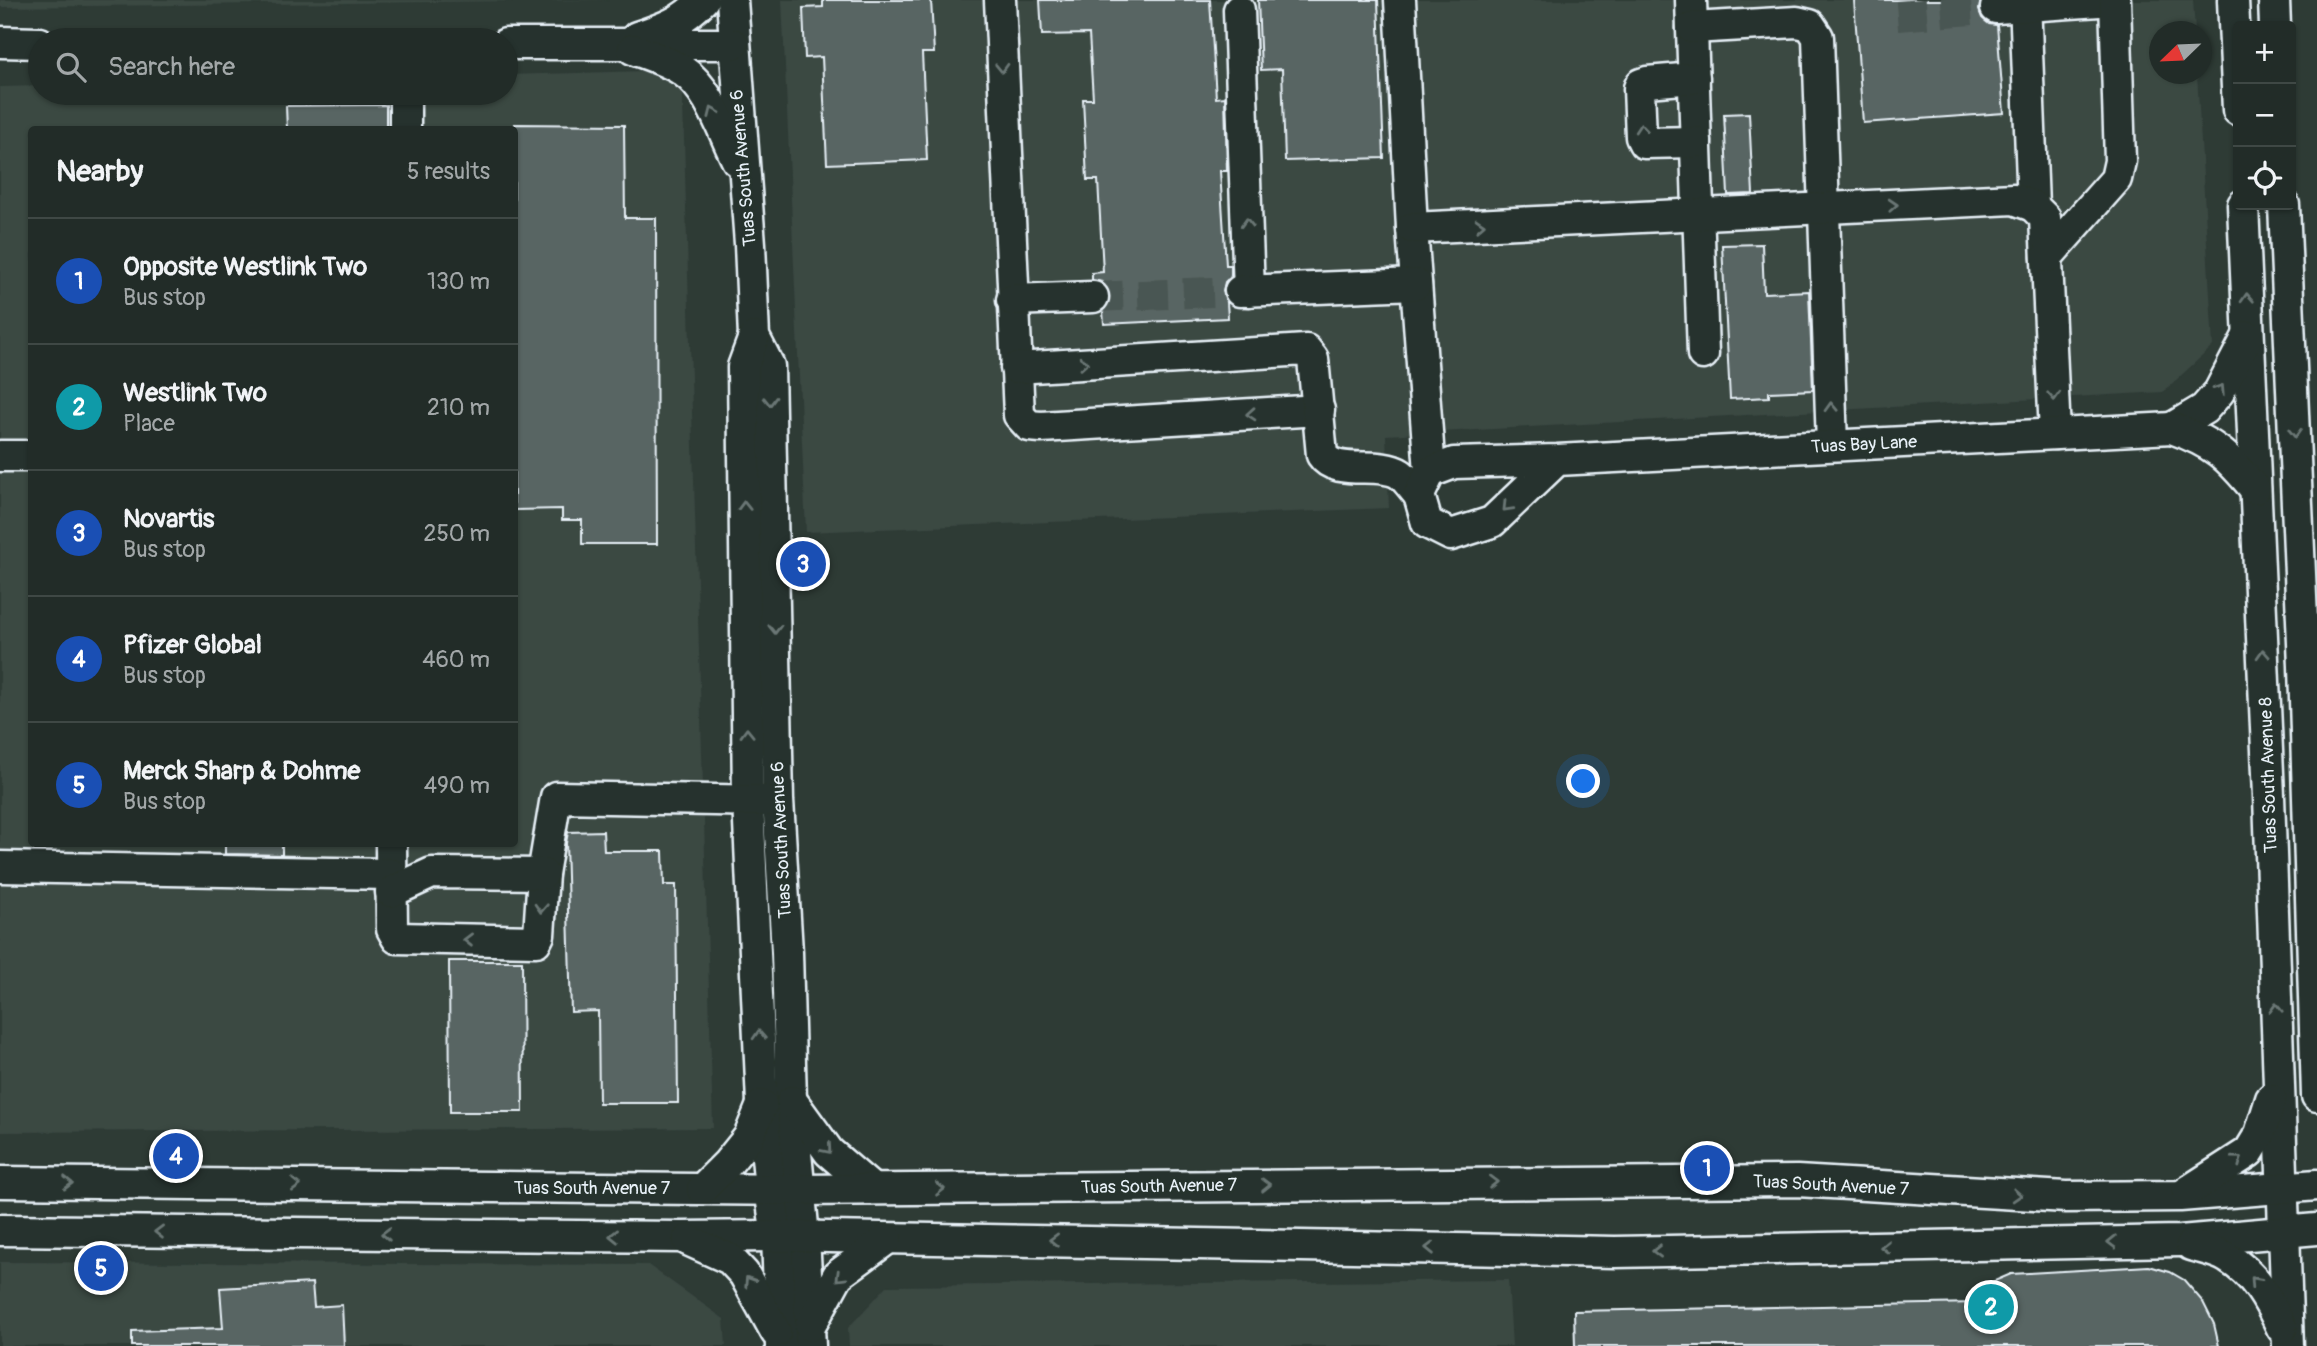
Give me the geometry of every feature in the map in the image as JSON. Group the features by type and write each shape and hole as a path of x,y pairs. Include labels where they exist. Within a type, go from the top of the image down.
{"street":[{"path":"617,44 666,28 689,15 703,0"},
{"name":"Tuas South Avenue 6","path":"732,0 754,337 743,367 748,802 784,1189 809,1337"},
{"path":"1000,0 1019,415 1029,426 1319,410"},
{"path":"1400,0 1427,523 1451,536 1492,522 1556,460"},
{"path":"1996,9 2025,3 2114,0 2120,161 2116,179 2047,257"},
{"path":"2233,0 2237,84"},
{"path":"2274,0 2275,21"},
{"path":"2025,3 2033,206"},
{"path":"1239,10 1244,291 1416,284"},
{"path":"1703,354 1692,14 1810,25 1818,37 1832,445"},
{"path":"0,42 28,43"},
{"path":"518,44 733,44"},
{"path":"617,44 650,55 682,70 692,78 708,100 743,173"},
{"path":"1694,78 1647,82 1639,88 1641,137 1644,143 1696,142"},
{"path":"405,105 405,126"},
{"path":"1412,228 2014,199 2033,206 2045,218 2055,434"},
{"name":"Tuas South Avenue 8","path":"2243,210 2288,1343"},
{"path":"2284,210 2311,666 2317,1093"},
{"path":"1012,300 1093,297"},
{"name":"Tuas Bay Lane","path":"2172,428 2204,409 2219,392 2249,334"},
{"name":"Tuas South Avenue 6","path":"754,337 769,366 778,800 787,952 777,1102"},
{"path":"1016,368 1301,349 1313,359 1322,456 1325,461 1335,466 1378,468 1424,483"},
{"name":"Tuas Bay Lane","path":"1424,483 1454,463 2172,428 2195,436 2229,457 2255,489"},
{"path":"0,456 28,456"},
{"path":"391,847 394,936 400,939 536,941 539,935 543,874 556,797 748,802 778,800"},
{"path":"408,847 417,864 432,873"},
{"path":"0,867 391,883 432,873 543,874"},
{"path":"2180,1196 2249,1152 2260,1134 2278,1076"},
{"path":"702,1189 728,1163 777,1102 829,1153 872,1189"},
{"name":"Tuas South Avenue 7","path":"0,1182 872,1189 1797,1181 2066,1197 2180,1196 2317,1185"},
{"path":"0,1230 790,1236 1615,1252 2180,1241 2317,1229"},
{"name":"Tuas South Avenue 6","path":"781,1344 790,1236"},
{"path":"682,1237 730,1259 744,1274 781,1344"},
{"path":"809,1337 838,1275 887,1239"},
{"path":"2180,1241 2227,1257 2249,1274 2266,1294 2288,1343"}],"shaded area":[{"path":"0,0 610,0 0,7"},
{"path":"782,0 2193,0 2194,21 2149,21 2149,84 2198,84 2213,346 2163,392 1386,435 1389,508 806,532"},
{"path":"682,70 713,1128 0,1132 0,87 28,86 28,105 518,105 518,75"},
{"path":"0,1262 648,1265 724,1319 726,1346 0,1346"},
{"path":"1508,1280 1512,1346 849,1346 848,1328 887,1286"}],"building":[{"path":"823,0 931,0 934,53 922,53 927,160 827,164 822,57 805,58 803,8 823,7"},
{"path":"1040,0 1210,0 1216,98 1225,97 1227,171 1220,171 1226,265 1231,265 1231,276 1225,282 1223,291 1228,318 1104,324 1103,311 1109,305 1110,296 1108,288 1102,282 1092,280 1092,273 1103,272 1098,180 1087,180 1083,99 1093,99 1089,34 1042,35"},
{"path":"1258,0 1378,0 1384,158 1285,161 1282,69 1261,70"},
{"path":"1854,0 1981,0 1979,10 1982,18 1989,24 1997,25 2004,113 1863,123"},
{"path":"386,105 386,126 287,126 286,106"},
{"path":"1749,113 1753,194 1728,195 1724,114"},
{"path":"624,125 625,218 656,218 657,544 582,544 582,520 562,520 562,509 518,510 518,126 514,126"},
{"path":"1762,244 1764,293 1809,291 1813,390 1769,392 1769,397 1730,399 1722,245"},
{"path":"603,831 604,851 663,851 664,885 676,885 678,1103 599,1103 598,1011 571,1012 566,843 568,832"},
{"path":"225,847 282,847 282,855 225,854"},
{"path":"449,961 522,961 523,1112 450,1112"},
{"path":"2149,1266 2170,1272 2184,1280 2203,1302 2214,1324 2219,1346 1575,1346 1574,1311 1978,1303 1983,1290 1992,1282 2011,1274"},
{"path":"312,1283 314,1307 342,1305 344,1346 132,1346 132,1331 223,1328 220,1288"}],"tunnel":[{"path":"1897,16 1996,8"},
{"path":"1093,297 1240,291"}],"place":[{"name":"Novartis","path":"803,564"},
{"name":"Pfizer Global","path":"176,1156"},
{"name":"Opposite Westlink Two","path":"1707,1168"},
{"name":"Merck Sharp & Dohme","path":"101,1268"},
{"name":"Westlink Two","path":"1991,1307"}]}
